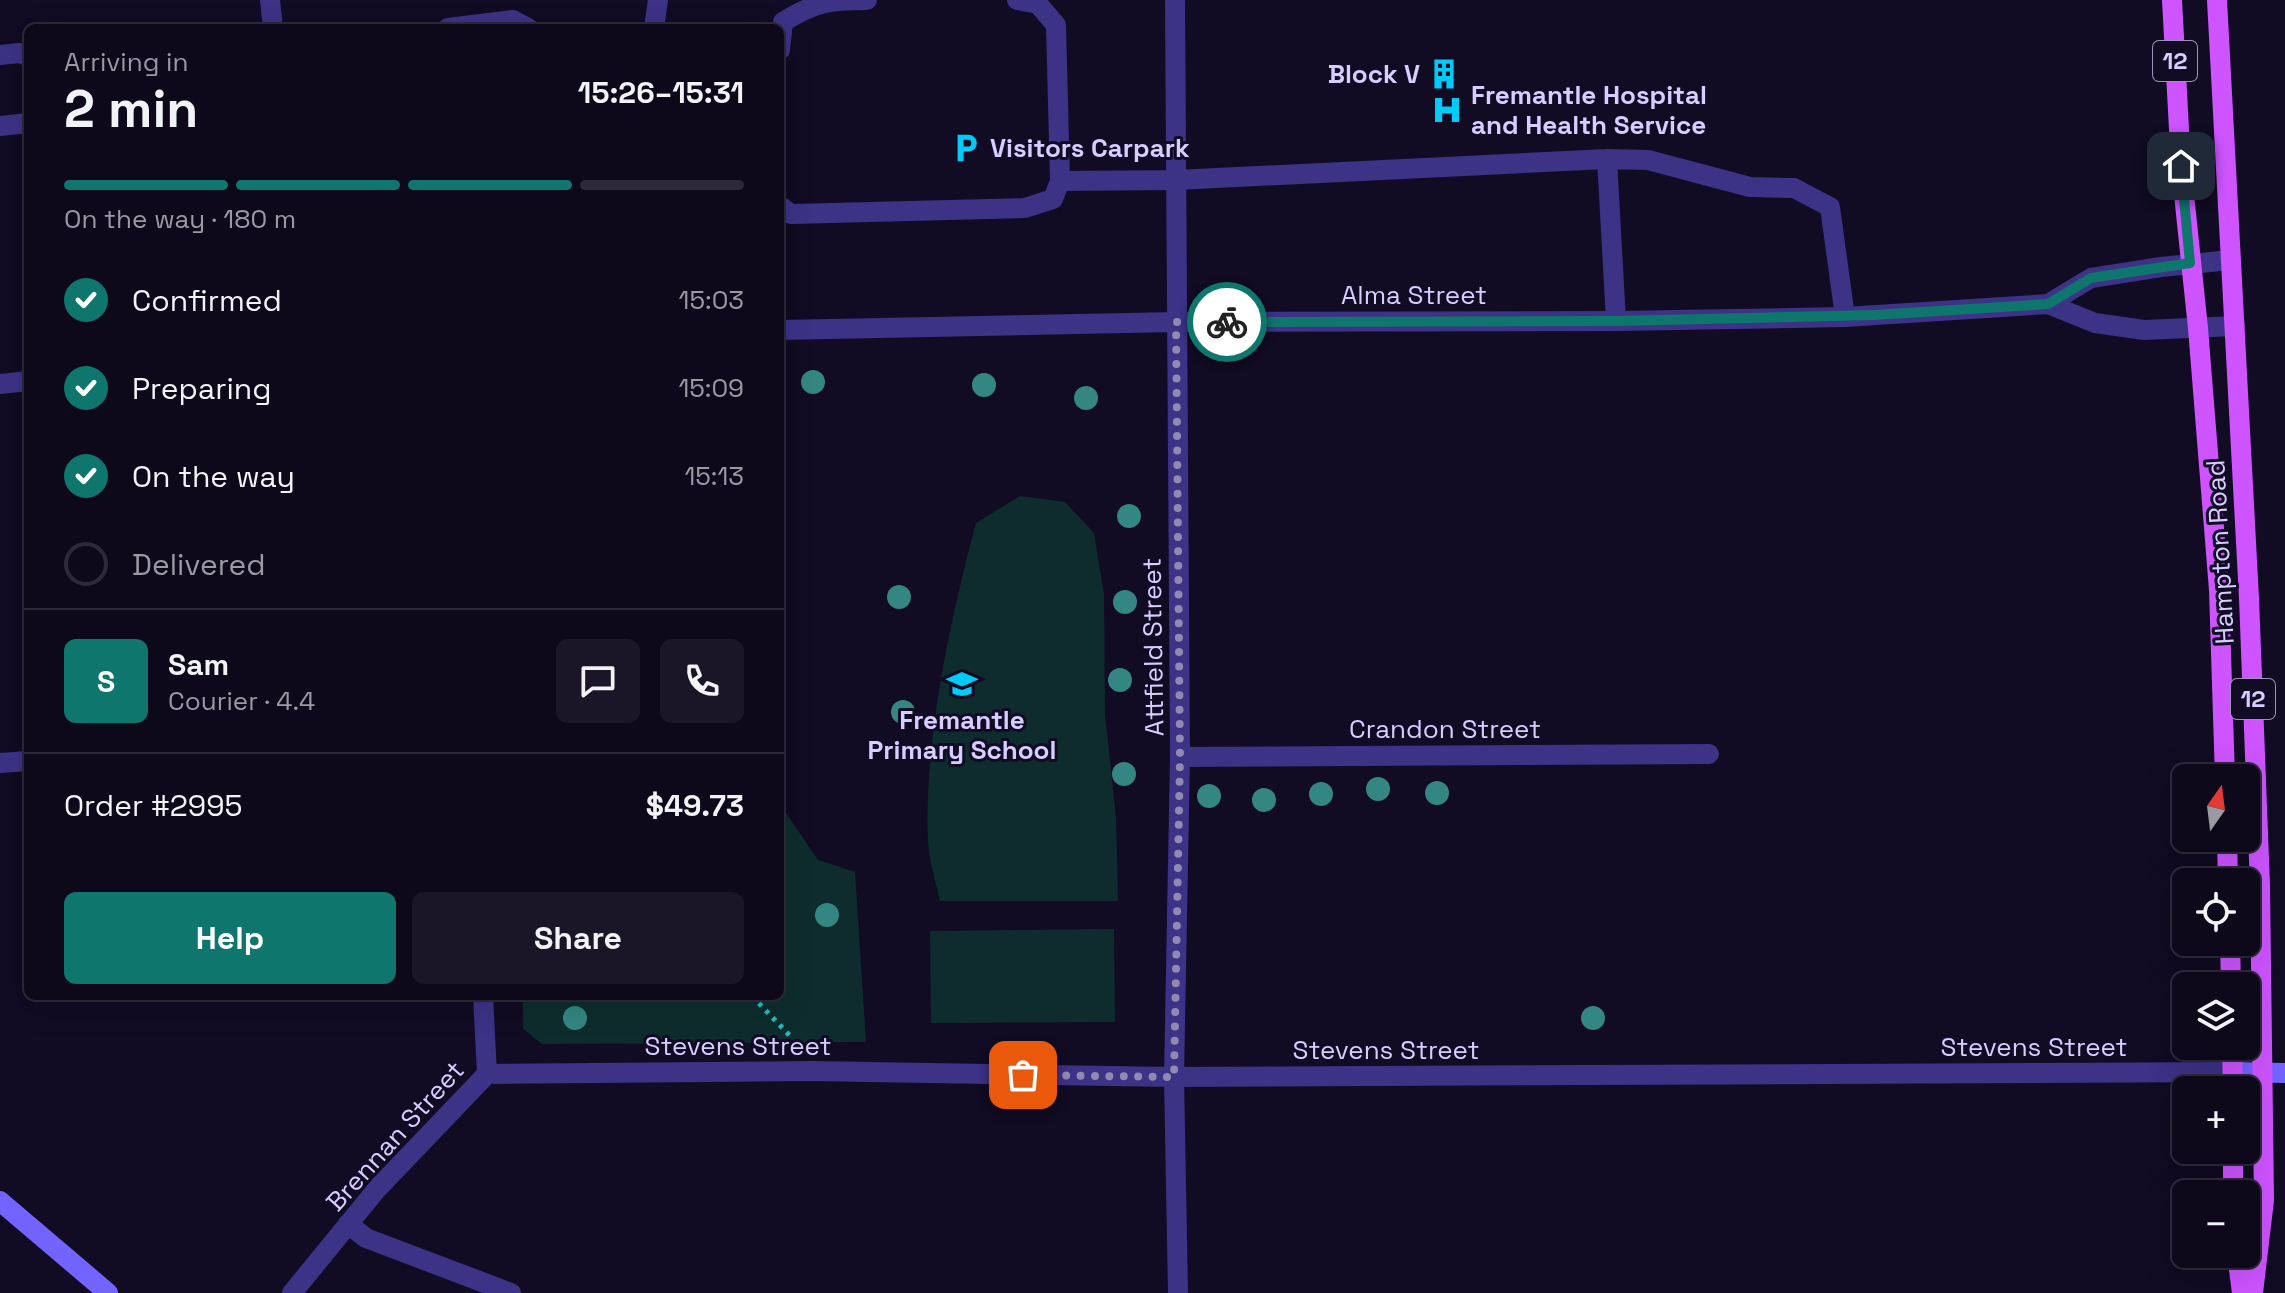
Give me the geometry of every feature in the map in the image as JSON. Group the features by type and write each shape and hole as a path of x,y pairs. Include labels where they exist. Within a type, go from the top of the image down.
{"main road":[{"name":"Hampton Road","path":"2172,0 2181,166 2198,328 2219,590 2225,764"},
{"name":"Hampton Road","path":"2217,0 2275,1073 2253,1293"},
{"path":"2239,1268 2242,1293"}],"street":[{"path":"270,0 273,24"},
{"path":"655,24 658,0"},
{"path":"783,24 810,5 839,0 867,0"},
{"path":"784,209 791,214 1025,208 1053,199 1060,181 1056,25 1038,4 1017,0"},
{"name":"Attfield Street","path":"1175,0 1180,757 1174,1077 1178,1293"},
{"path":"480,24 513,20 520,24"},
{"path":"0,55 24,55"},
{"path":"0,126 24,123"},
{"path":"1060,181 1176,180 1607,159 1648,160 1750,187 1794,188 1830,207 1845,317"},
{"path":"1607,159 1616,321"},
{"name":"Alma Street","path":"2048,304 2091,278 2230,260"},
{"name":"Alma Street","path":"784,330 1176,322 1845,317 2048,304 2095,323 2144,330 2235,326"},
{"path":"0,384 24,381"},
{"name":"Crandon Street","path":"1180,757 1709,754"},
{"path":"0,763 24,761"},
{"name":"Brennan Street","path":"292,1293 377,1189 487,1074 483,1000"},
{"name":"Stevens Street","path":"487,1074 811,1071 1174,1077 2172,1081"},
{"path":"0,1201 108,1293"},
{"path":"348,1224 366,1238 511,1293"}],"path":[{"path":"756,1000 796,1042 811,1071"}],"green space":[{"path":"1020,496 1065,502 1094,533 1104,594 1105,714 1116,817 1118,901 940,901 931,864 930,762 941,680 957,600 976,523"},
{"path":"784,810 818,860 855,872 866,1042 542,1044 523,1029 523,1000 784,1000"},
{"path":"1114,929 1115,1022 931,1023 930,931"}],"way so far":[{"path":"1023,1075 1174,1077 1180,757 1176,322 1227,322"}],"place":[{"name":"Block V","path":"1444,74"},
{"name":"Fremantle Hospital and Health Service","path":"1447,110"},
{"name":"Visitors Carpark","path":"966,148"},
{"name":"Fremantle Primary School","path":"962,684"}],"route":[{"path":"1227,322 1819,317 2048,304 2091,278 2190,263 2181,166"}]}
